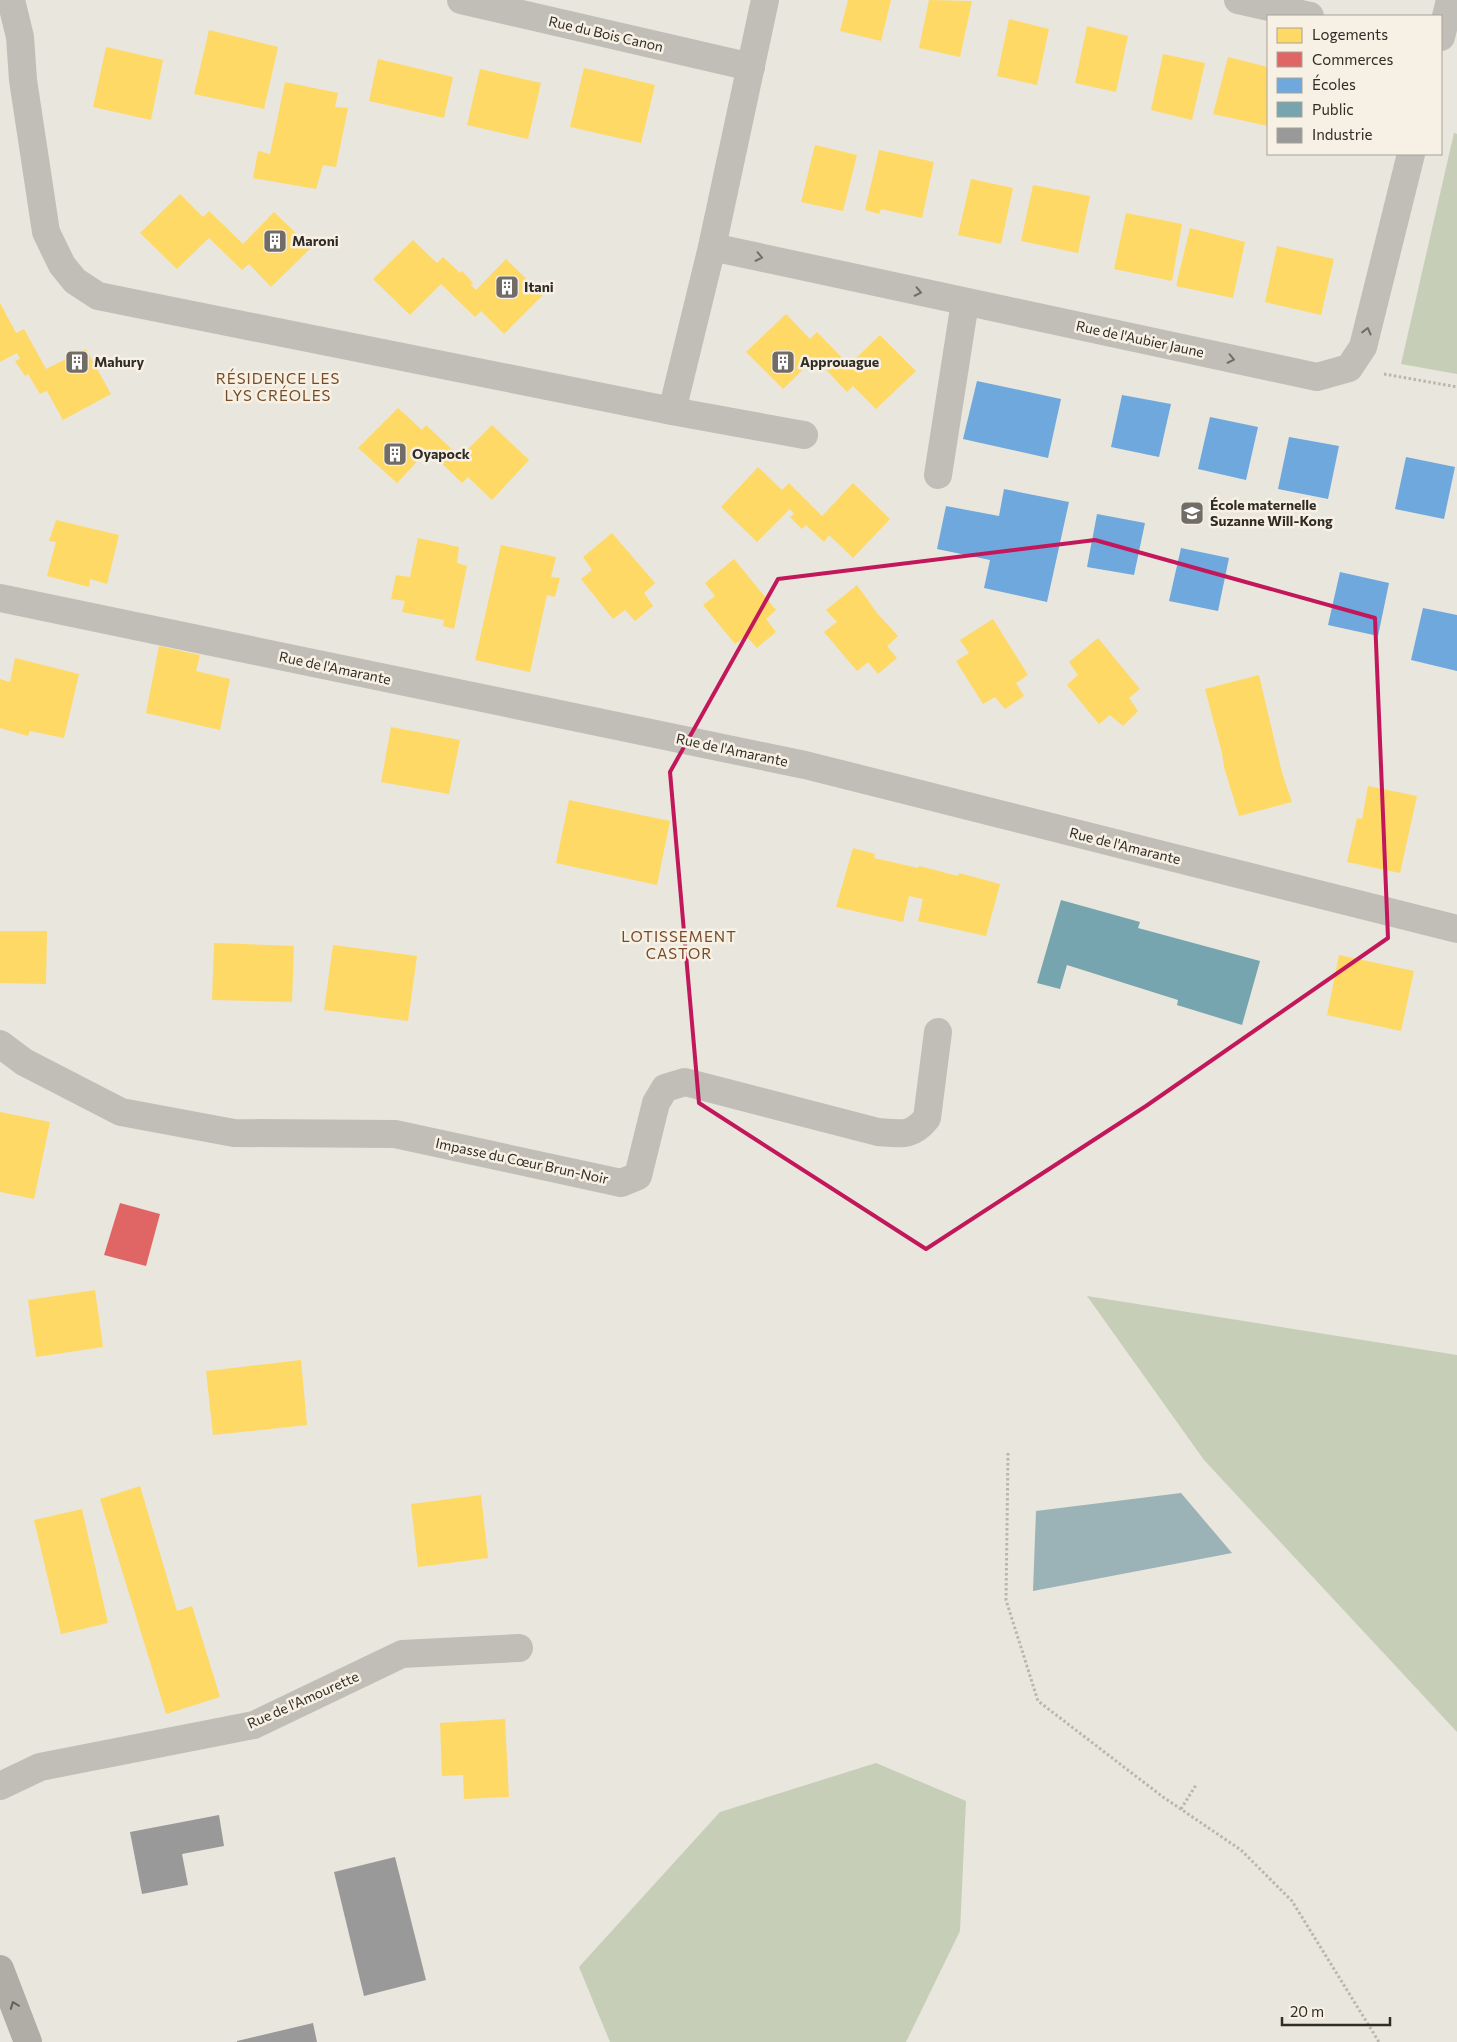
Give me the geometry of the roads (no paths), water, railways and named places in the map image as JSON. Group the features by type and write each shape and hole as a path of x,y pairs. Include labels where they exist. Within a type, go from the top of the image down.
{"main road":[{"path":"0,1968 28,2042"}],"street":[{"path":"11,0 20,38 23,80 46,232 62,266 75,281 98,296 672,411 804,435"},
{"name":"Rue du Bois Canon","path":"462,0 751,67"},
{"path":"672,411 712,247 765,0"},
{"path":"1238,0 1306,15"},
{"path":"1442,33 1450,0"},
{"name":"Rue de l'Aubier Jaune","path":"712,247 1317,377 1349,368 1363,347 1411,155"},
{"path":"938,475 965,302"},
{"name":"Rue de l'Amarante","path":"0,598 805,766 1457,929"},
{"name":"Impasse du Cœur Brun-Noir","path":"0,1044 24,1062 121,1112 234,1133 395,1134 621,1183 638,1176 656,1103 666,1088 685,1082 878,1132 902,1134 918,1129 927,1118 938,1032"},
{"name":"Rue de l'Amourette","path":"0,1786 40,1768 254,1725 402,1654 519,1648"}],"water":[{"path":"1181,1493 1232,1553 1033,1591 1036,1511"}],"place":[{"name":"Maroni","path":"275,241"},
{"name":"Itani","path":"507,287"},
{"name":"Mahury","path":"77,362"},
{"name":"Approuague","path":"783,362"},
{"name":"Oyapock","path":"395,454"},
{"name":"École maternelle Suzanne Will-Kong","path":"1192,513"}],"district":[{"name":"RÉSIDENCE LES LYS CRÉOLES","path":"278,388"},
{"name":"LOTISSEMENT CASTOR","path":"679,946"}]}
